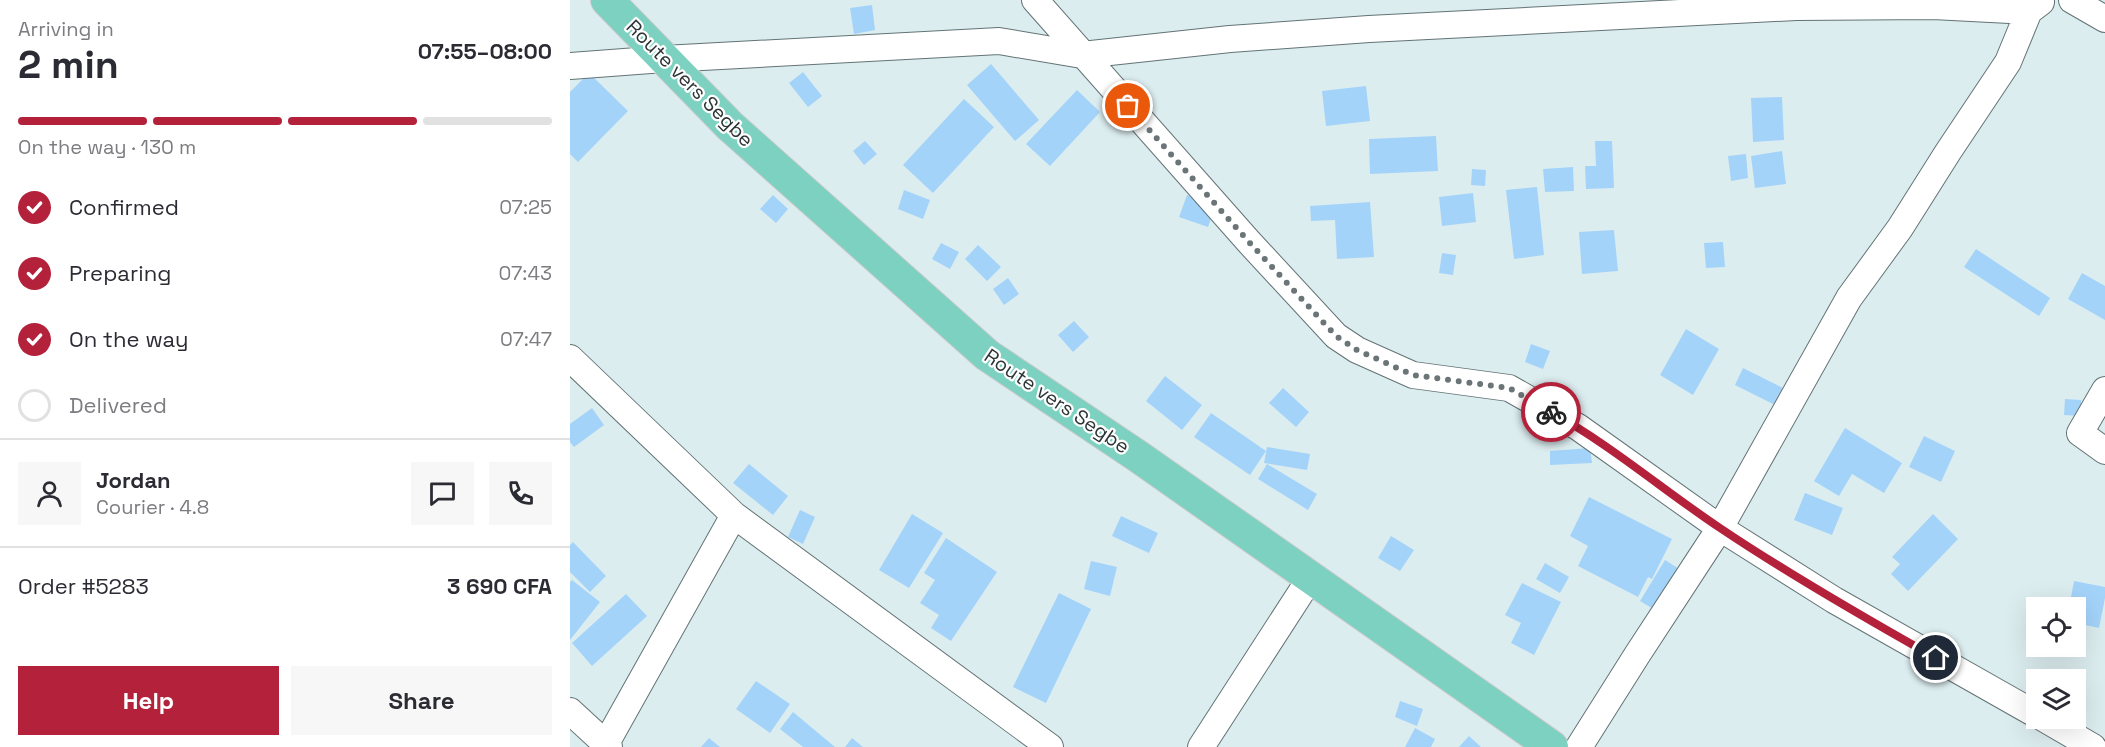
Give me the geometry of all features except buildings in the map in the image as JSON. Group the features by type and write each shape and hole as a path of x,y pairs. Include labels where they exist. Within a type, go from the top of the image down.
{"main road":[{"name":"Route vers Segbe","path":"607,0 730,126 987,355 1311,577 1407,647 1552,747"}],"street":[{"path":"1035,0 1249,242 1336,336 1357,350 1413,375 1509,388 1578,427 1720,528 1834,600 2026,709"},
{"path":"2072,0 2105,19"},
{"path":"570,66 999,41 1082,55 1230,39 1370,29 1797,7 1933,3 2036,5 2008,62 1900,228 1849,298 1720,528 1636,654 1579,747"},
{"path":"570,358 734,515 1050,747"},
{"path":"2105,390 2080,434 2105,451"},
{"path":"570,711 606,746 734,515"},
{"path":"1201,747 1311,577"},
{"path":"2062,729 2093,747"}],"way so far":[{"path":"1128,106 1336,336 1357,350 1413,375 1509,388 1551,412"}],"route":[{"path":"1551,412 1578,427 1720,528 1834,600 1936,658"}]}
